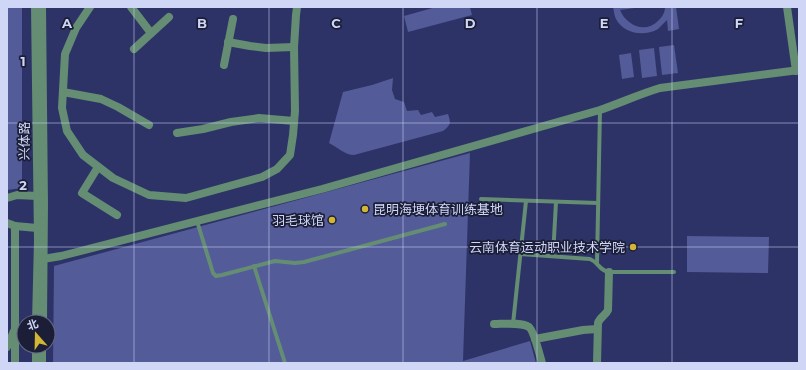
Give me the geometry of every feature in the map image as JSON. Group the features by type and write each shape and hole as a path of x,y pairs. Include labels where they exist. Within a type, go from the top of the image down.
{"street":[{"name":"兴体路","path":"35,7 37,228 40,259 42,314"},
{"name":"兴体路","path":"37,314 44,205 42,7"},
{"path":"90,7 76,28 65,54 62,108 67,131 83,155 113,178 149,195 186,198 262,177 277,169 290,154 295,111 294,47 297,7"},
{"path":"132,7 151,33"},
{"path":"40,259 61,256 322,189 600,110 660,88 798,71 787,7"},
{"path":"134,49 169,17"},
{"path":"224,65 233,19"},
{"path":"228,42 266,48 294,47"},
{"path":"63,92 101,99 150,125"},
{"path":"177,133 259,118 294,121"},
{"path":"98,167 82,193 117,215"},
{"path":"7,198 17,195 37,196"},
{"path":"15,363 11,224 37,228"},
{"path":"597,363 597,329 599,320 607,313 608,310 609,272"},
{"path":"494,324 521,324 528,326 531,329 535,339 542,363"},
{"path":"7,347 15,329"},
{"path":"535,339 583,330 597,329"}],"lane":[{"path":"597,263 600,110"},
{"path":"481,199 598,203"},
{"path":"513,324 526,201"},
{"path":"553,256 556,202"},
{"path":"198,221 211,267 216,276 275,261 295,263 304,262 445,224"},
{"path":"520,254 590,259 597,263 601,269 609,272 674,272"},
{"path":"254,266 285,363"}],"shaded area":[{"path":"7,7 22,7 22,188 7,190"},
{"path":"436,7 470,7 472,15 408,32 404,16"},
{"path":"613,7 642,7 620,10 631,24 647,27 658,21 663,15 665,7 676,7 679,29 668,31 667,20 658,29 647,33 635,33 629,31 616,19"},
{"path":"674,45 678,73 662,75 659,47"},
{"path":"654,48 657,76 642,78 639,50"},
{"path":"631,53 634,77 622,79 619,55"},
{"path":"393,78 392,90 395,99 404,102 407,111 418,110 421,115 432,112 435,117 448,114 450,122 448,127 443,131 354,155 344,152 329,143 343,92"},
{"name":"昆明海埂体育训练基地","path":"470,153 463,361 530,341 536,363 53,363 53,354 56,354 56,314 54,314 54,266"},
{"path":"687,236 769,237 768,273 687,272"}],"place":[{"name":"昆明海埂体育训练基地","path":"365,209"},
{"name":"羽毛球馆","path":"332,220"},
{"name":"云南体育运动职业技术学院","path":"633,247"}]}
